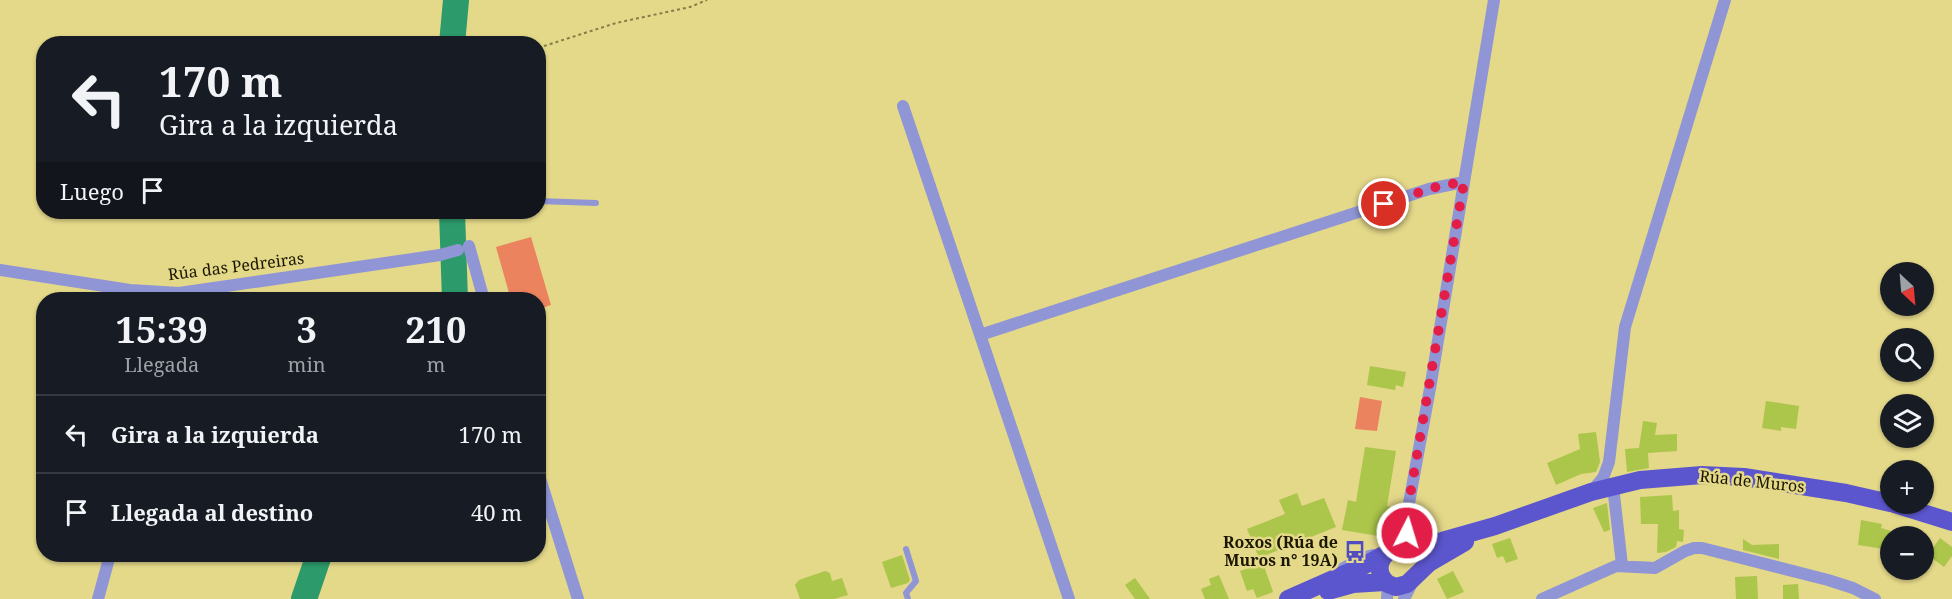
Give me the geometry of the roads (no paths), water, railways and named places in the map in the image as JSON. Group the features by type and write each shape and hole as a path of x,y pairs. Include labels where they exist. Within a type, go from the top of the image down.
{"main road":[{"name":"Rúa de Muros","path":"1298,596 1591,492 1665,477 1734,476 1814,487 1880,501"},
{"path":"1926,514 1952,522"},
{"name":"Rúa de Muros","path":"1404,558 1443,554 1496,526"},
{"name":"Rúa de Muros","path":"1298,596 1353,584 1387,588 1403,586 1411,582 1404,558"},
{"path":"1387,588 1380,575 1381,561 1404,558"}],"street":[{"path":"1404,558 1405,525 1494,0"},
{"path":"1591,492 1603,478 1609,462 1625,327 1725,0"},
{"path":"903,106 1069,599"},
{"path":"980,335 1429,189 1464,182"},
{"name":"Rúa das Pedreiras","path":"204,292 440,255 463,248 481,292"},
{"name":"Rúa das Pedreiras","path":"0,270 146,292"},
{"path":"1609,462 1618,485 1622,565"},
{"path":"546,497 578,599"},
{"path":"1542,599 1607,570 1622,565 1651,568 1694,548 1702,548 1828,580 1853,588 1875,599"},
{"name":"Rúa de Muros","path":"1404,558 1404,599"},
{"path":"98,599 108,562"}],"lane":[{"path":"546,201 596,203"},
{"path":"906,549 916,581 906,593 908,599"}],"waterway":[{"path":"453,36 456,0"},
{"path":"452,219 455,292"},
{"path":"304,599 317,562"}],"place":[{"name":"Roxos (Rúa de Muros n° 19A)","path":"1355,551"}]}
